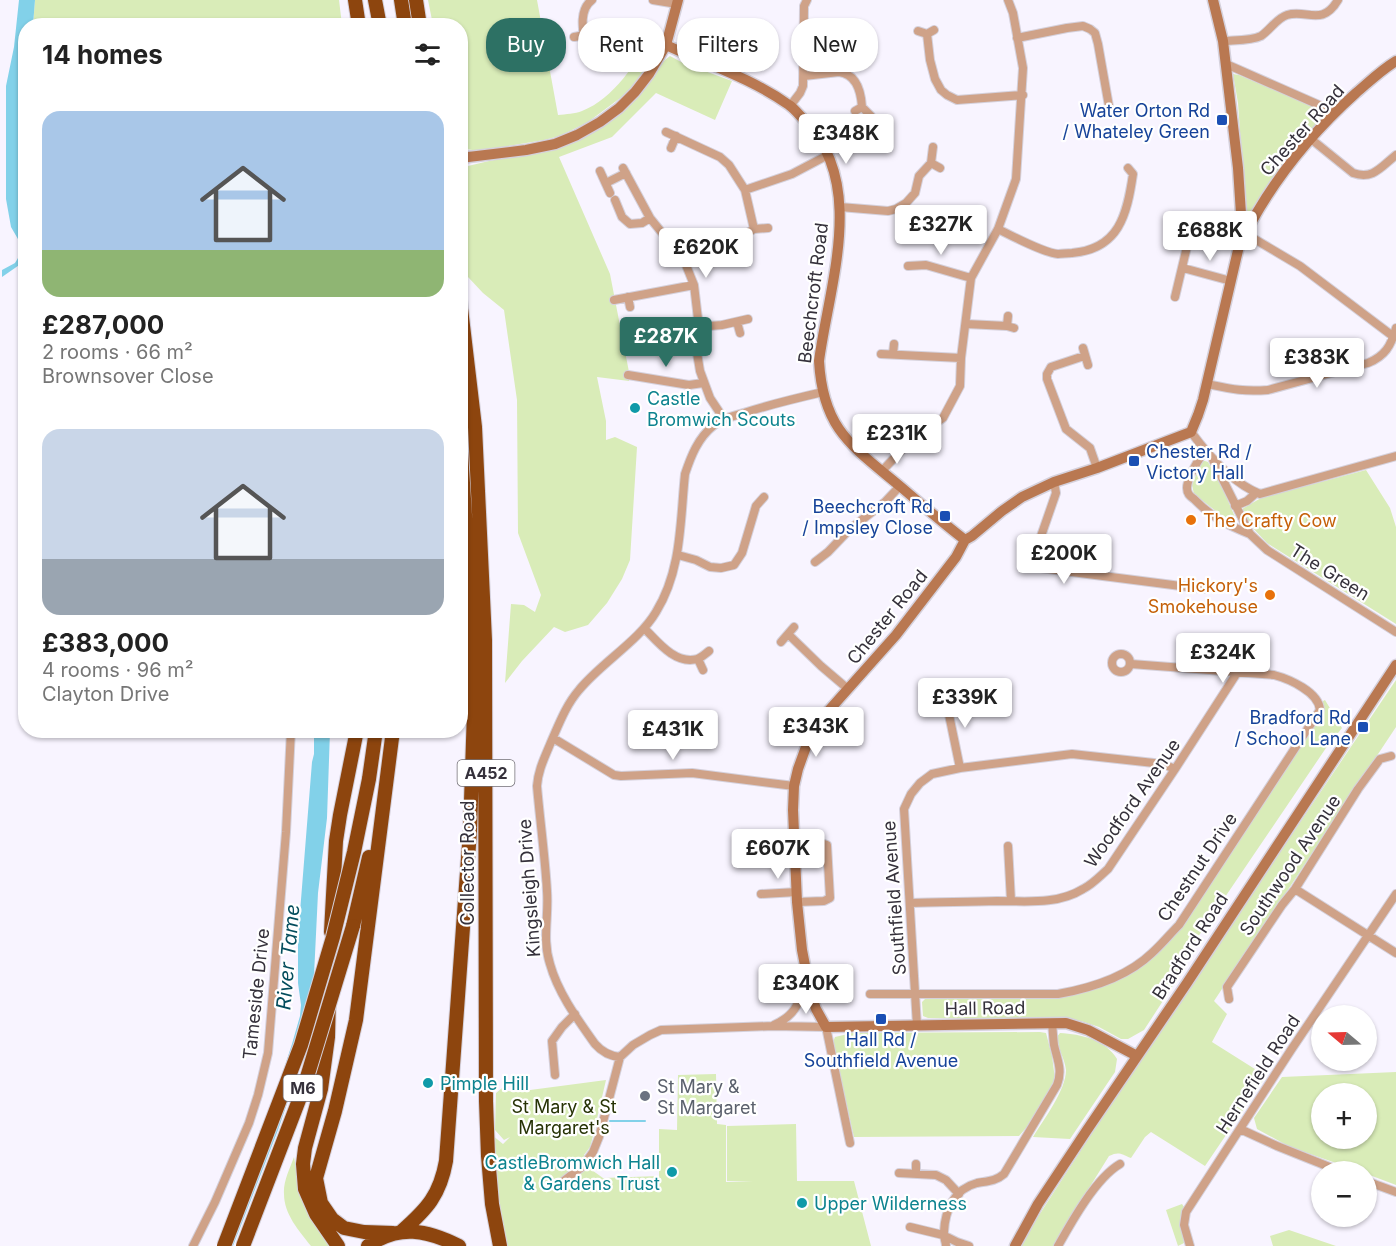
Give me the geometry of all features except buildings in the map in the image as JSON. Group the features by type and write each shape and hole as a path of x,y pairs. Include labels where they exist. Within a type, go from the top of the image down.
{"highway":[{"path":"355,0 358,18"},
{"path":"375,0 378,18"},
{"path":"401,0 404,18"},
{"path":"416,0 419,18"},
{"name":"Collector Road","path":"468,368 475,427 485,640 488,1156 492,1204 500,1246"},
{"name":"Collector Road","path":"368,1246 397,1232 425,1209 437,1192 444,1175 470,831 474,711 473,640 468,562"},
{"path":"338,1246 316,1214 305,1189 303,1164 321,1089 328,1037 336,842 355,738"},
{"name":"M6","path":"224,1246 301,1045 333,937 354,852 375,738"},
{"path":"391,738 356,1020 335,1112 316,1178 321,1203 332,1219 344,1228 364,1232 436,1235 459,1246"},
{"name":"M6","path":"243,1246 304,1087 353,926 369,860 391,738"}],"main road":[{"path":"1213,0 1223,41 1238,168 1241,214 1239,246"},
{"path":"468,157 555,144 577,135 619,108 649,74 666,45 677,2"},
{"name":"Beechcroft Road","path":"666,45 752,82 790,106 812,128 828,155 838,186 840,207 837,254 819,361 820,378 830,413 838,429 854,448 965,540"},
{"name":"Chester Road","path":"826,1027 816,1009 810,991 802,950 794,845 794,786 811,733 896,635 956,557 965,540 1022,497 1054,482 1191,432 1207,384 1239,246 1245,234 1272,188 1311,139 1335,112 1396,61"},
{"name":"Bradford Road","path":"1015,1246 1038,1204 1187,983 1396,665"},
{"name":"Hall Road","path":"826,1027 1066,1023 1088,1030 1137,1056"}],"street":[{"path":"583,18 584,8 592,0"},
{"path":"653,0 677,2"},
{"path":"790,106 803,86 804,6 807,0"},
{"path":"882,471 912,439 943,418 960,386 971,278 998,229 1016,179 1023,68 1013,13 1008,0"},
{"path":"1223,41 1255,38 1289,14 1316,16 1334,7 1338,0"},
{"path":"1017,38 1083,26 1090,29 1095,33 1098,44 1110,112"},
{"path":"918,31 931,32 930,60 935,79 947,95 957,100 1023,95"},
{"path":"574,37 578,36"},
{"path":"1226,64 1335,112"},
{"path":"804,76 834,72 843,72 851,76 858,85 859,109 871,116"},
{"path":"666,132 720,157 729,165 745,190 754,229"},
{"path":"671,148 676,136"},
{"path":"1311,139 1361,176 1370,175 1396,155"},
{"path":"840,207 888,211 906,203 915,193 919,176 931,163 933,147"},
{"path":"745,190 792,174 828,155"},
{"path":"931,163 940,168"},
{"path":"600,171 610,193"},
{"path":"606,183 624,171 650,218 684,260 694,285 697,301 699,319 697,353 703,383 724,419"},
{"path":"998,229 1056,254 1096,248 1108,241 1123,217 1134,171"},
{"path":"615,200 622,217 630,224 642,223 650,218"},
{"path":"744,235 754,229 768,228"},
{"path":"1175,297 1191,230"},
{"path":"1207,384 1238,391 1268,390 1376,359 1385,353 1395,333 1300,266 1245,234"},
{"path":"908,266 926,265 971,278"},
{"path":"1183,268 1231,280"},
{"path":"614,300 694,285"},
{"path":"628,297 630,307"},
{"path":"966,324 1010,327 1008,316"},
{"path":"697,327 748,319"},
{"path":"737,322 740,333"},
{"path":"893,354 894,344"},
{"path":"1088,365 1084,352 1051,367 1047,379 1066,429 1090,448 1097,468"},
{"path":"881,354 962,358"},
{"path":"628,375 688,385 703,383"},
{"name":"Kingsleigh Drive","path":"620,1057 610,1056 595,1044 563,995 550,967 545,928 548,894 537,774 564,712 577,691 644,628 656,612 671,582 678,555 685,474 699,442 712,426 724,419 772,404 823,392"},
{"path":"1191,432 1214,460 1248,489 1264,494 1396,456"},
{"name":"The Green","path":"1205,450 1187,486 1187,493 1208,513 1227,525 1250,534"},
{"name":"The Green","path":"1214,460 1250,534 1267,550 1396,632"},
{"path":"1054,482 1056,493 1032,562 1033,567 1204,589"},
{"path":"815,562 850,529 885,502 900,486"},
{"path":"1235,506 1247,501 1256,493"},
{"path":"678,555 710,567 721,568 734,565 742,553 756,507 764,497"},
{"path":"781,642 794,627"},
{"path":"644,628 666,650 686,660 698,659 709,651"},
{"path":"788,634 848,689"},
{"path":"698,659 703,670"},
{"path":"1131,664 1236,672"},
{"name":"Chestnut Drive","path":"870,994 1058,994 1101,983 1128,971 1151,954 1179,925 1320,710 1320,702 1315,696 1290,680 1274,675 1236,672"},
{"name":"Woodford Avenue","path":"910,903 1033,902 1056,899 1082,890 1108,868 1175,769 1236,672"},
{"path":"943,691 939,698 947,705 960,768"},
{"name":"Tameside Drive","path":"193,1246 249,1123 267,1053 286,832 291,738"},
{"path":"553,738 614,775 692,773 794,786"},
{"name":"Southfield Avenue","path":"917,1026 904,809 910,794 920,783 932,774 960,768 1072,754 1163,764 1175,769"},
{"name":"Southwood Avenue","path":"1229,999 1227,987 1282,904 1295,889 1358,789 1380,759 1391,756"},
{"path":"760,894 824,901 830,898 827,845 821,843 794,845"},
{"path":"1008,846 1011,901"},
{"path":"1295,889 1396,953"},
{"name":"Hernefield Road","path":"1190,1246 1184,1226 1186,1212 1396,894"},
{"path":"773,1026 787,1019 794,1011 807,977"},
{"path":"555,1075 552,1041 575,1014"},
{"path":"946,1246 943,1235 951,1202 970,1186 995,1180 1004,1174 1057,1085 1060,1078 1060,1066 1052,1024"},
{"path":"560,1184 583,1166 593,1152 620,1057 633,1045 661,1030 773,1026 826,1027 850,1143"},
{"path":"1240,1129 1314,1161"},
{"path":"916,1164 916,1174"},
{"path":"1058,1246 1100,1180 1120,1164"},
{"path":"899,1173 936,1174 946,1180 959,1194"},
{"path":"1377,1185 1396,1192"},
{"path":"910,1227 943,1235 969,1246"}],"green space":[{"path":"35,0 339,0 341,18 34,18"},
{"path":"428,0 537,0 540,18 486,18 486,72 550,72 558,115 582,111 594,105 614,89 628,72 643,72 627,93 588,122 560,136 478,151 468,149 468,18 432,18"},
{"path":"670,56 677,60 677,72 708,72 732,81 715,120 656,93 612,137 559,157 610,274 629,372 629,381 597,377 606,421 606,440 615,437 637,447 630,560 622,579 607,603 588,625 565,632 554,627 505,683 511,604 524,605 535,612 541,595 518,533 517,400 504,310 468,277 468,166 552,149 594,132 618,115 637,97 656,72 665,72 665,60"},
{"path":"1233,74 1310,105 1324,114 1281,167 1250,215 1246,216 1238,103"},
{"path":"1202,461 1208,462 1223,489 1235,517 1230,520 1194,494 1192,485"},
{"path":"1366,470 1390,508 1396,527 1396,624 1267,543 1250,525 1242,509 1261,498"},
{"path":"1396,680 1396,727 1214,1001 1227,1014 1212,1042 1266,1076 1205,1166 1151,1132 1131,1158 1118,1153 1109,1156 1053,1246 1021,1246 1127,1079"},
{"path":"1325,700 1342,728 1326,748 1183,959 1183,970 1144,1030 1128,1039 1121,1039 1099,1027 1081,1021 928,1018 923,1016 922,1002 925,999 1054,997 1089,991 1131,973 1168,941 1322,714"},
{"path":"852,1033 1046,1033 1055,1079 1032,1121 1019,1136 854,1137 835,1054 833,1042 835,1037"},
{"path":"1060,1033 1092,1039 1106,1047 1117,1059 1115,1072 1070,1139 1033,1137 1054,1104 1065,1078 1066,1070 1056,1038"},
{"path":"1396,1072 1396,1185 1377,1178 1377,1161 1330,1161 1290,1147 1257,1129 1254,1118 1282,1077"},
{"name":"St Mary & St Margaret's","path":"716,1074 717,1124 726,1125 726,1182 753,1181 727,1181 727,1126 796,1124 797,1181 854,1181 871,1246 505,1246 494,1180 492,1135 503,1144 510,1137 504,1140 495,1130 496,1093 507,1084 508,1091 515,1092 606,1080 590,1147 584,1155 589,1168 603,1178 659,1176 659,1129 677,1130 678,1075"},
{"path":"294,1157 314,1224 329,1246 311,1246 293,1222 287,1208 285,1185"},
{"path":"1182,1204 1184,1207 1180,1219 1184,1243 1178,1246 1166,1210"},
{"path":"1289,1230 1336,1246 1273,1246 1270,1236"}],"water":[{"path":"19,0 35,0 34,18 18,18 18,239 11,227 6,199 6,86 14,47"},
{"path":"18,258 18,266 2,277 2,270 15,263"},
{"path":"314,738 330,738 327,818 318,893 312,1016 301,1063 278,1130 233,1246 217,1246 228,1224 275,1096 300,1016 298,937"}],"waterway":[{"path":"610,1121 645,1121"}],"place":[{"name":"Water Orton Rd / Whateley Green","path":"1222,120"},
{"name":"Castle Bromwich Scouts","path":"635,408"},
{"name":"Chester Rd / Victory Hall","path":"1134,461"},
{"name":"Beechcroft Rd / Impsley Close","path":"945,516"},
{"name":"The Crafty Cow","path":"1191,520"},
{"name":"Hickory's Smokehouse","path":"1270,595"},
{"name":"Bradford Rd / School Lane","path":"1363,727"},
{"name":"Hall Rd / Southfield Avenue","path":"881,1019"},
{"name":"Pimple Hill","path":"428,1083"},
{"name":"St Mary & St Margaret","path":"645,1096"},
{"name":"CastleBromwich Hall & Gardens Trust","path":"672,1172"},
{"name":"Upper Wilderness","path":"802,1203"}],"water label":[{"name":"River Tame","path":"288,957"}]}
